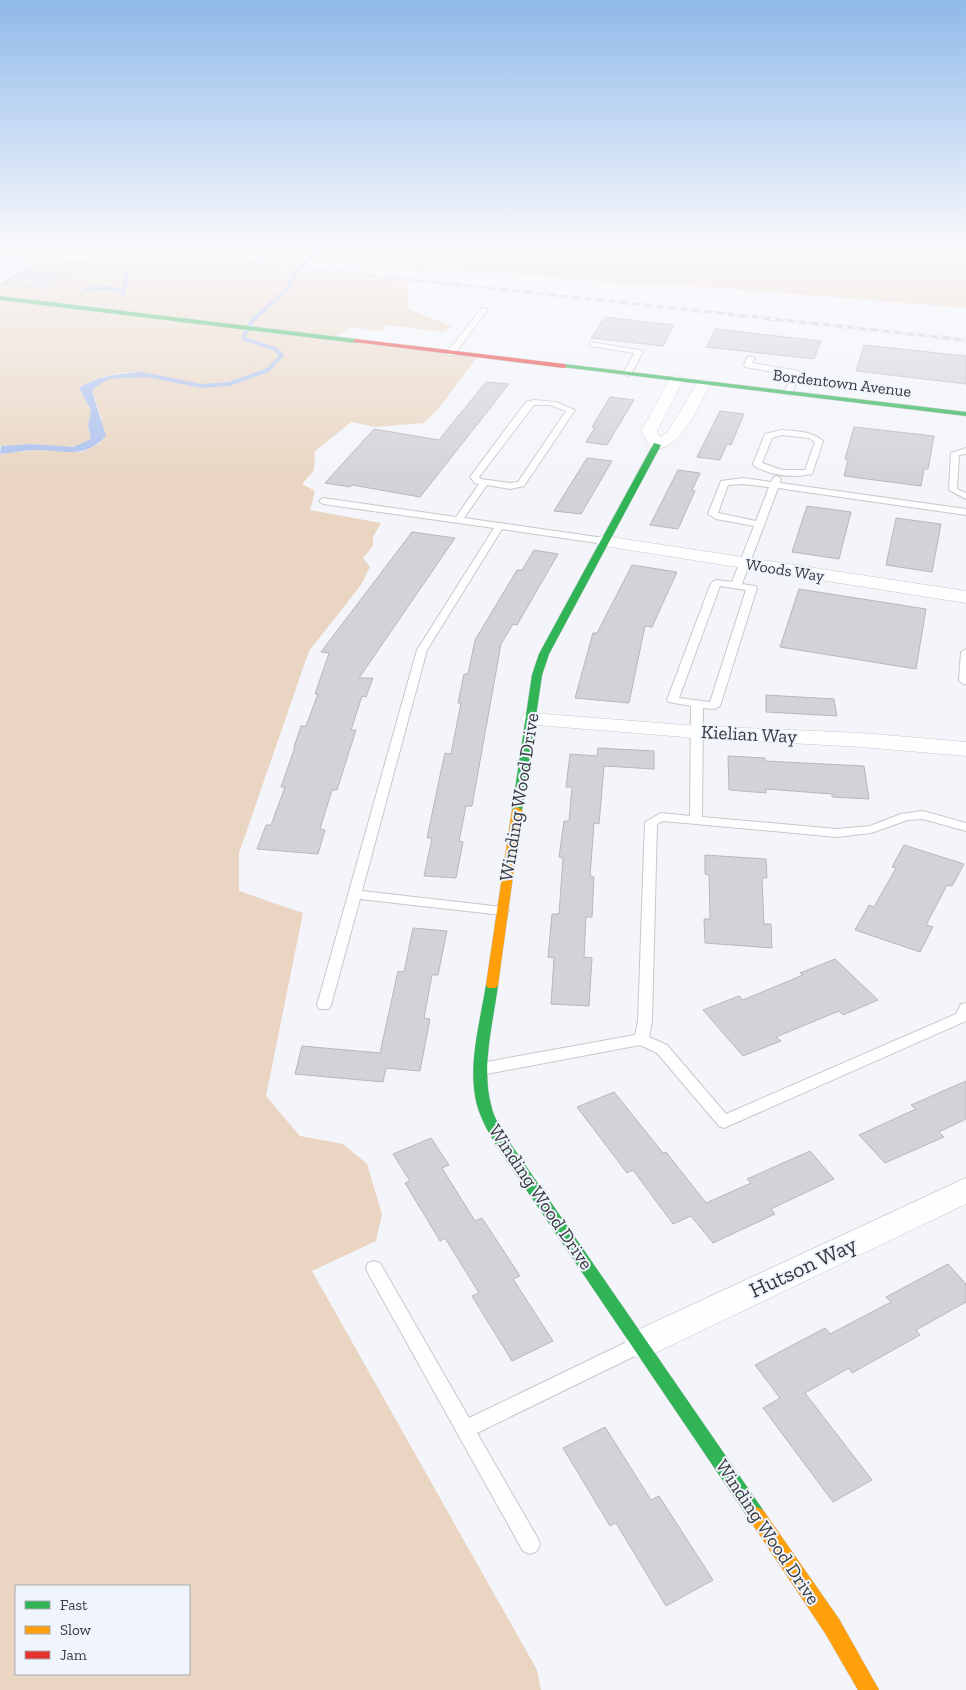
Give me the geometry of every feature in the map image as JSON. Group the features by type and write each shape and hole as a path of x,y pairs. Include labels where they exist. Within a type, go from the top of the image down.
{"street":[{"name":"Bordentown Avenue","path":"215,324 966,414"},
{"path":"656,445 649,432 676,380"},
{"name":"Winding Wood Drive","path":"704,383 673,436 656,445 544,654 537,675 481,1069 483,1104 492,1125 832,1626 869,1690"},
{"name":"Woods Way","path":"604,541 966,597"},
{"name":"Kielian Way","path":"532,719 697,732 862,740 966,749"},
{"name":"Hutson Way","path":"641,1344 966,1190"}],"lane":[{"path":"451,352 473,324"},
{"path":"593,344 639,352 627,374"},
{"path":"751,358 748,365 796,373 788,393"},
{"path":"536,402 563,405 571,410 521,484 510,486 484,482 478,481 474,477 529,404 536,402"},
{"path":"781,432 811,436 819,441 809,472 794,474 780,472 767,471 757,464 768,436 781,432"},
{"path":"966,451 955,453 953,490 966,496"},
{"path":"736,586 780,472"},
{"path":"759,524 719,517 713,514 724,483 742,481 966,512"},
{"path":"458,521 484,482"},
{"path":"323,501 604,541"},
{"path":"324,1005 422,650 498,527"},
{"path":"716,583 752,588 714,706 697,703 673,700 716,583"},
{"path":"964,681 966,652"},
{"path":"696,821 697,703"},
{"path":"640,1039 645,1021 651,822 661,818 837,833 864,832 878,828 903,816 915,814 927,815 966,827"},
{"path":"355,894 502,911"},
{"path":"481,1069 640,1039 662,1049 724,1122 962,1016 966,1008"},
{"path":"374,1268 530,1544"},
{"path":"466,1429 641,1344"}],"shaded area":[{"path":"0,324 446,324 451,326 444,332 386,325 381,331 351,327 334,338 478,356 439,408 424,423 376,427 351,422 315,451 314,470 302,484 315,491 310,510 381,523 373,537 373,546 363,558 370,567 361,585 309,651 239,853 239,891 303,913 266,1096 300,1136 343,1144 367,1164 382,1214 376,1241 312,1271 537,1670 541,1690 0,1690 0,454 35,450 82,452 100,443 102,420 92,391 99,384 107,380 151,374 132,372 114,374 87,383 79,388 91,410 88,426 91,439 84,443 70,447 32,444 0,446"}],"water":[{"path":"139,372 151,374 150,376 112,379 99,385 92,391 106,436 98,443 81,451 73,452 27,450 0,454 1,446 30,444 73,447 91,439 88,426 91,410 79,388 100,378"}],"building":[{"path":"600,324 674,325 663,346 591,338"},
{"path":"716,329 821,341 814,359 706,347"},
{"path":"864,345 966,356 966,384 856,371"},
{"path":"486,382 509,384 420,497 352,485 350,487 325,483 374,429 439,440"},
{"path":"610,397 634,400 607,445 586,442 595,427 592,427"},
{"path":"720,411 744,414 731,445 727,444 720,460 697,457"},
{"path":"854,427 934,436 928,469 924,469 921,486 844,476 848,460 845,459"},
{"path":"587,458 612,461 581,514 554,511"},
{"path":"678,470 700,473 692,490 695,491 678,529 650,525"},
{"path":"807,506 851,512 839,559 792,552"},
{"path":"896,518 941,524 932,572 886,565"},
{"path":"412,532 455,538 359,678 373,678 366,697 362,696 351,730 356,730 337,790 332,790 320,829 325,830 318,854 257,849 266,825 271,825 285,787 281,787 301,726 306,726 318,694 315,694 329,653 321,652"},
{"path":"534,550 558,554 517,625 513,624 501,644 472,806 466,806 459,841 463,842 456,878 424,876 432,838 427,838 441,771 445,753 451,754 461,703 458,703 464,674 468,674 475,640 517,570 522,570"},
{"path":"632,565 677,572 652,627 645,626 629,703 575,698 593,633 597,633"},
{"path":"799,589 926,609 916,669 780,647"},
{"path":"766,695 834,699 837,716 766,712"},
{"path":"598,748 654,751 654,769 604,766 599,824 594,823 590,876 594,877 592,917 586,917 584,957 592,958 589,1006 551,1004 554,958 548,957 552,914 559,914 563,858 559,857 564,821 569,821 572,787 566,787 570,754 597,756"},
{"path":"728,756 765,758 765,761 864,766 869,799 832,797 832,794 766,789 766,793 729,790"},
{"path":"904,845 964,864 952,886 947,885 926,925 933,927 920,952 855,930 869,905 874,907 896,868 892,867"},
{"path":"705,855 766,859 767,878 762,878 764,924 771,924 772,948 705,943 704,919 710,919 709,875 705,874"},
{"path":"413,928 447,931 438,975 432,975 424,1018 430,1019 420,1071 386,1068 383,1082 295,1074 302,1046 380,1053 398,971 404,972"},
{"path":"835,959 878,1000 843,1015 839,1011 776,1037 781,1041 743,1056 703,1010 739,996 743,1000 803,975 800,973"},
{"path":"966,1081 966,1119 939,1132 944,1137 885,1163 859,1135 916,1109 911,1105"},
{"path":"614,1092 663,1153 666,1152 706,1203 751,1183 747,1179 810,1151 834,1179 771,1209 775,1214 713,1243 691,1216 673,1224 633,1170 627,1173 577,1107"},
{"path":"431,1138 449,1165 442,1168 475,1221 482,1218 520,1276 513,1279 553,1341 512,1361 472,1296 479,1293 445,1238 440,1241 405,1183 410,1181 393,1154"},
{"path":"948,1264 966,1284 966,1302 916,1330 920,1335 852,1373 849,1368 805,1393 872,1480 833,1502 763,1408 780,1398 755,1365 825,1328 830,1334 891,1302 886,1297"},
{"path":"605,1427 651,1500 659,1496 713,1580 666,1606 616,1523 610,1526 563,1448"}],"waterway":[{"path":"142,374 201,386 229,384 268,370 282,355 275,349 245,339 244,336 250,324"}],"railway":[{"path":"817,324 966,340"}],"traffic: fast":[{"path":"214,324 356,341"},
{"path":"564,366 966,414"},
{"path":"517,810 537,675 544,654 657,445"},
{"path":"492,985 483,1046 481,1079 484,1105 490,1121 505,1147 757,1516"}],"traffic: slow":[{"path":"492,985 517,810"},
{"path":"757,1516 832,1626 869,1690"}],"traffic: jam":[{"path":"356,341 564,366"}]}
